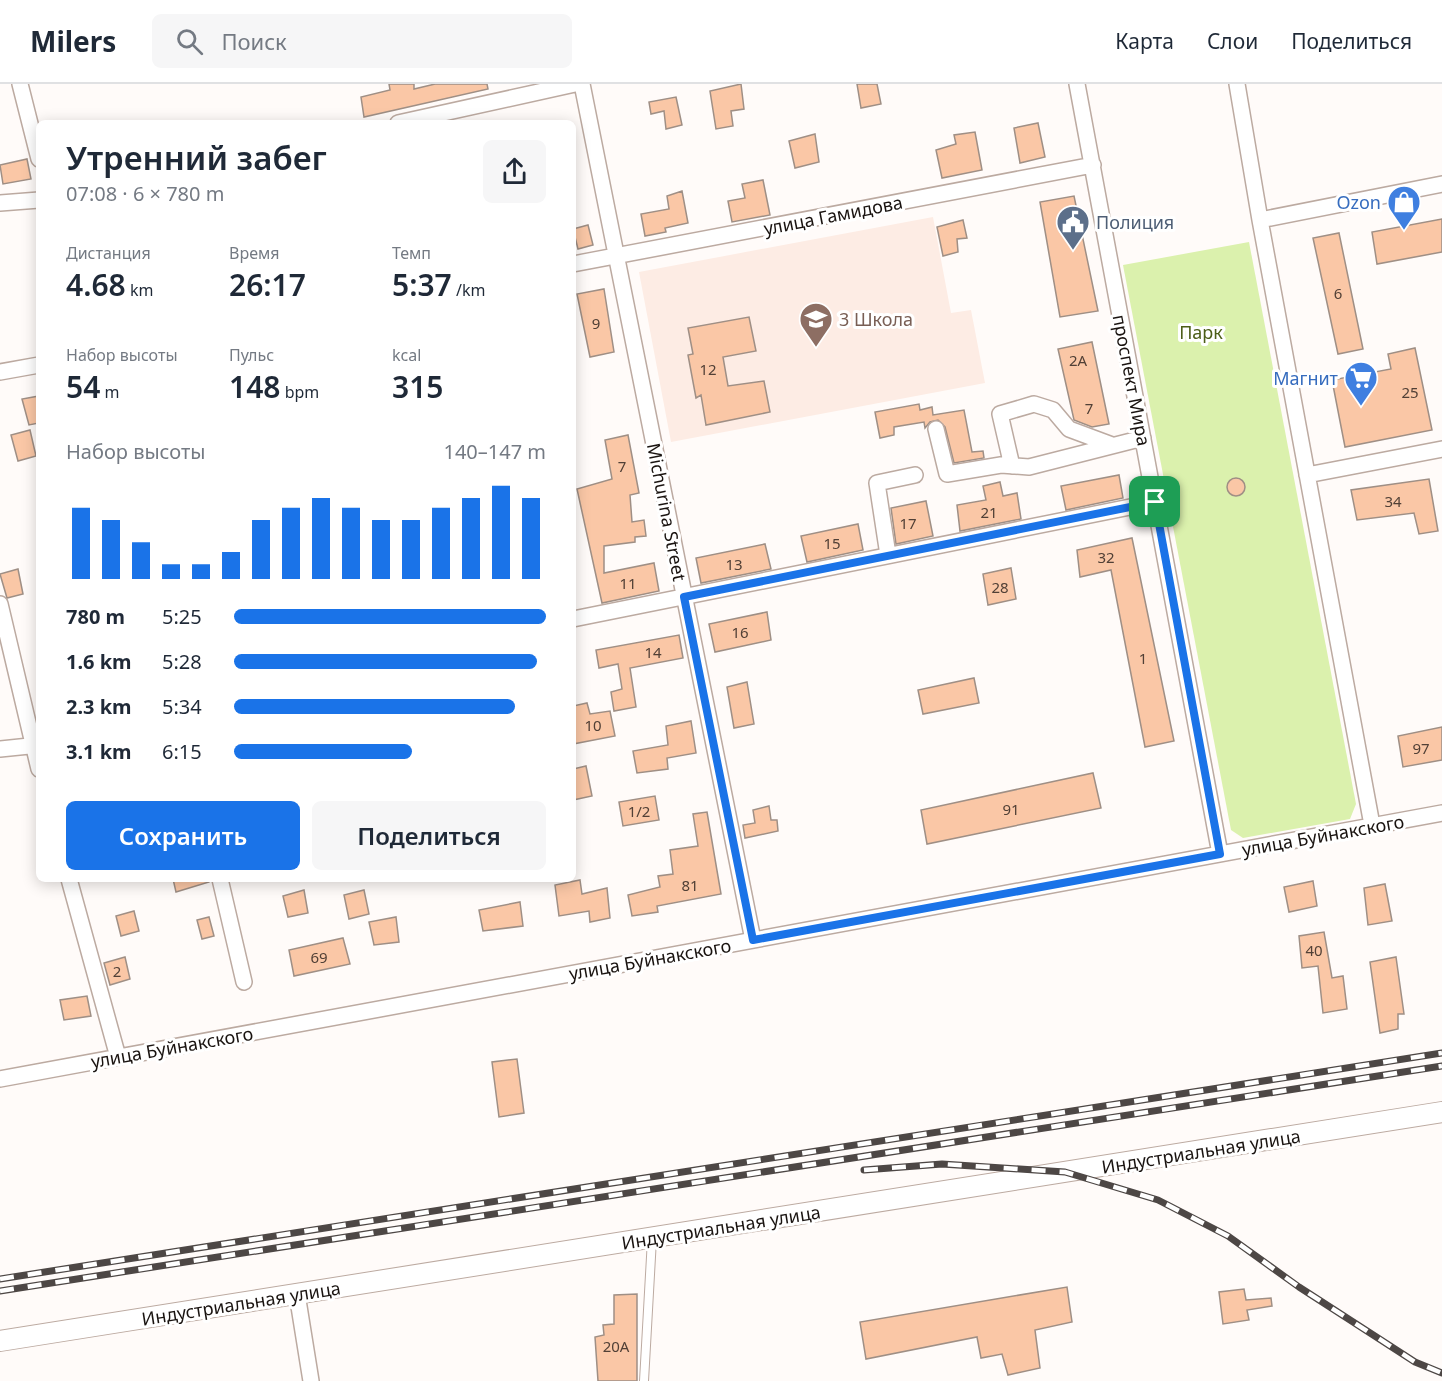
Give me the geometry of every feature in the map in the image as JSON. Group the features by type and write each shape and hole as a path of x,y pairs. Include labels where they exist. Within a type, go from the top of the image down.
{"street":[{"path":"20,84 36,147"},
{"path":"412,120 576,84"},
{"name":"Michurina Street","path":"582,84 753,940"},
{"name":"проспект Мира","path":"1077,84 1220,854"},
{"path":"1237,84 1372,825"},
{"name":"улица Гамидова","path":"576,263 1093,165"},
{"path":"1260,220 1442,184"},
{"path":"0,203 36,200"},
{"path":"0,372 36,366"},
{"path":"1012,466 1000,414 1034,404 1053,410 1069,429 1112,445"},
{"path":"936,429 947,474 1012,466 1029,467 1143,438"},
{"path":"1307,475 1442,449"},
{"path":"888,555 877,483 915,475"},
{"path":"576,618 1155,502"},
{"path":"0,604 36,746 0,749"},
{"name":"улица Буйнакского","path":"0,1079 1442,813"},
{"path":"70,882 118,1057"},
{"path":"221,882 244,982"},
{"name":"Индустриальная улица","path":"0,1341 1442,1112"},
{"path":"297,1294 311,1381"}],"lane":[{"path":"644,1381 652,1238"}],"shaded area":[{"name":"3 Школа","path":"933,217 951,313 971,310 985,383 671,442 639,272"}],"green space":[{"name":"Парк","path":"1249,242 1356,804 1350,819 1243,838 1231,830 1123,265"}],"building":[{"path":"389,84 414,84 414,89 435,84 487,84 488,89 364,117 361,97 390,90"},
{"path":"741,84 744,109 731,111 733,126 716,129 710,91"},
{"path":"857,84 877,84 881,104 861,108"},
{"path":"676,97 682,125 666,129 664,111 651,114 649,102"},
{"path":"1038,123 1045,157 1020,163 1014,128"},
{"path":"975,132 982,170 942,178 936,150 956,144 954,135"},
{"path":"815,134 819,162 795,168 789,141"},
{"path":"27,159 31,179 3,184 0,165"},
{"path":"763,180 770,215 732,222 728,201 745,198 742,184"},
{"path":"682,191 688,223 665,228 666,232 645,236 641,214 669,209 667,196"},
{"path":"1074,196 1098,311 1060,317 1040,202"},
{"path":"1442,219 1442,252 1377,264 1372,232"},
{"path":"963,220 967,238 957,239 958,252 943,256 937,227"},
{"path":"588,225 593,245 578,249 576,228"},
{"path":"1339,233 1363,349 1338,354 1313,238"},
{"path":"604,289 614,352 590,357 577,294"},
{"path":"749,317 756,351 723,357 728,386 764,381 770,412 706,425 701,395 696,398 688,355 693,354 688,328"},
{"path":"1092,342 1109,424 1092,427 1074,420 1058,349"},
{"path":"1415,348 1432,430 1345,447 1332,380 1391,369 1388,354"},
{"path":"36,397 36,424 29,425 22,399"},
{"path":"919,404 920,410 932,407 933,415 964,410 972,452 983,451 984,458 954,463 945,427 938,420 930,422 925,428 924,422 894,427 894,435 880,438 875,412"},
{"path":"30,430 36,456 18,461 11,435"},
{"path":"628,435 639,493 630,495 632,522 644,520 646,536 635,537 635,542 604,546 604,573 654,563 659,591 602,603 577,489 612,479 605,440"},
{"path":"1119,475 1123,498 1066,510 1061,486"},
{"path":"1236,478 1244,483 1245,487 1240,495 1236,496 1228,491 1227,487 1232,479"},
{"path":"1429,479 1438,531 1419,534 1414,513 1357,520 1351,490"},
{"path":"1000,482 1003,496 1017,493 1021,519 960,531 957,505 986,500 983,486"},
{"path":"926,501 933,536 896,544 891,508"},
{"path":"858,524 863,550 807,562 801,536"},
{"path":"1132,538 1174,741 1145,747 1111,570 1080,577 1077,550"},
{"path":"765,544 771,569 701,583 696,558"},
{"path":"1011,568 1016,599 988,605 983,574"},
{"path":"18,569 23,594 7,598 0,574"},
{"path":"767,612 771,640 715,652 709,624"},
{"path":"679,635 683,658 630,668 636,707 614,711 611,692 622,689 618,664 599,668 596,650"},
{"path":"974,678 979,703 923,714 918,690"},
{"path":"747,682 754,724 734,728 727,687"},
{"path":"587,703 590,714 610,711 615,736 576,743 576,705"},
{"path":"691,721 696,753 667,758 668,769 637,773 633,751 668,745 666,726"},
{"path":"1442,727 1442,760 1403,767 1398,736"},
{"path":"586,766 592,796 576,799 576,768"},
{"path":"1093,773 1101,808 927,844 921,810"},
{"path":"655,796 659,820 623,826 619,802"},
{"path":"769,806 771,820 777,820 778,831 745,838 743,825 755,823 753,810"},
{"path":"707,812 721,894 657,906 658,912 632,916 628,895 660,887 658,876 673,874 670,850 698,846 693,814"},
{"path":"580,880 582,894 607,888 610,918 590,922 589,911 559,916 555,885"},
{"path":"1313,881 1317,906 1289,912 1284,887"},
{"path":"174,882 209,882 176,892"},
{"path":"1385,884 1392,921 1368,925 1364,888"},
{"path":"304,890 308,913 288,917 283,896"},
{"path":"364,890 369,914 349,919 344,895"},
{"path":"520,902 523,926 483,931 479,910"},
{"path":"134,911 139,931 121,936 116,916"},
{"path":"209,917 214,936 202,939 197,920"},
{"path":"396,917 399,942 374,945 369,922"},
{"path":"1324,932 1332,978 1343,976 1347,1009 1323,1013 1318,966 1302,968 1299,936"},
{"path":"343,938 350,964 294,976 289,950"},
{"path":"125,957 130,979 110,985 104,963"},
{"path":"1396,957 1404,1014 1398,1014 1398,1029 1380,1033 1370,962"},
{"path":"87,996 91,1016 64,1020 60,1000"},
{"path":"517,1059 524,1113 499,1117 492,1062"},
{"path":"1067,1287 1072,1322 1035,1330 1040,1368 1008,1375 1002,1354 981,1358 977,1337 866,1359 860,1322"},
{"path":"1244,1289 1246,1300 1271,1298 1272,1306 1247,1310 1249,1320 1223,1324 1219,1292"},
{"path":"637,1294 637,1381 598,1381 595,1337 604,1335 603,1325 614,1324 614,1295"}],"railway":[{"path":"0,1279 1442,1053"},
{"path":"0,1291 1442,1066"},
{"path":"864,1170 942,1164 1065,1172 1158,1200 1228,1236 1299,1287 1415,1362 1442,1373"}],"place":[{"name":"Ozon","path":"1404,231"},
{"name":"Полиция","path":"1073,251"},
{"name":"3 Школа","path":"816,348"},
{"name":"Магнит","path":"1361,407"}],"route":[{"path":"1155,502 1220,854 753,940 684,597 1155,502"}]}
